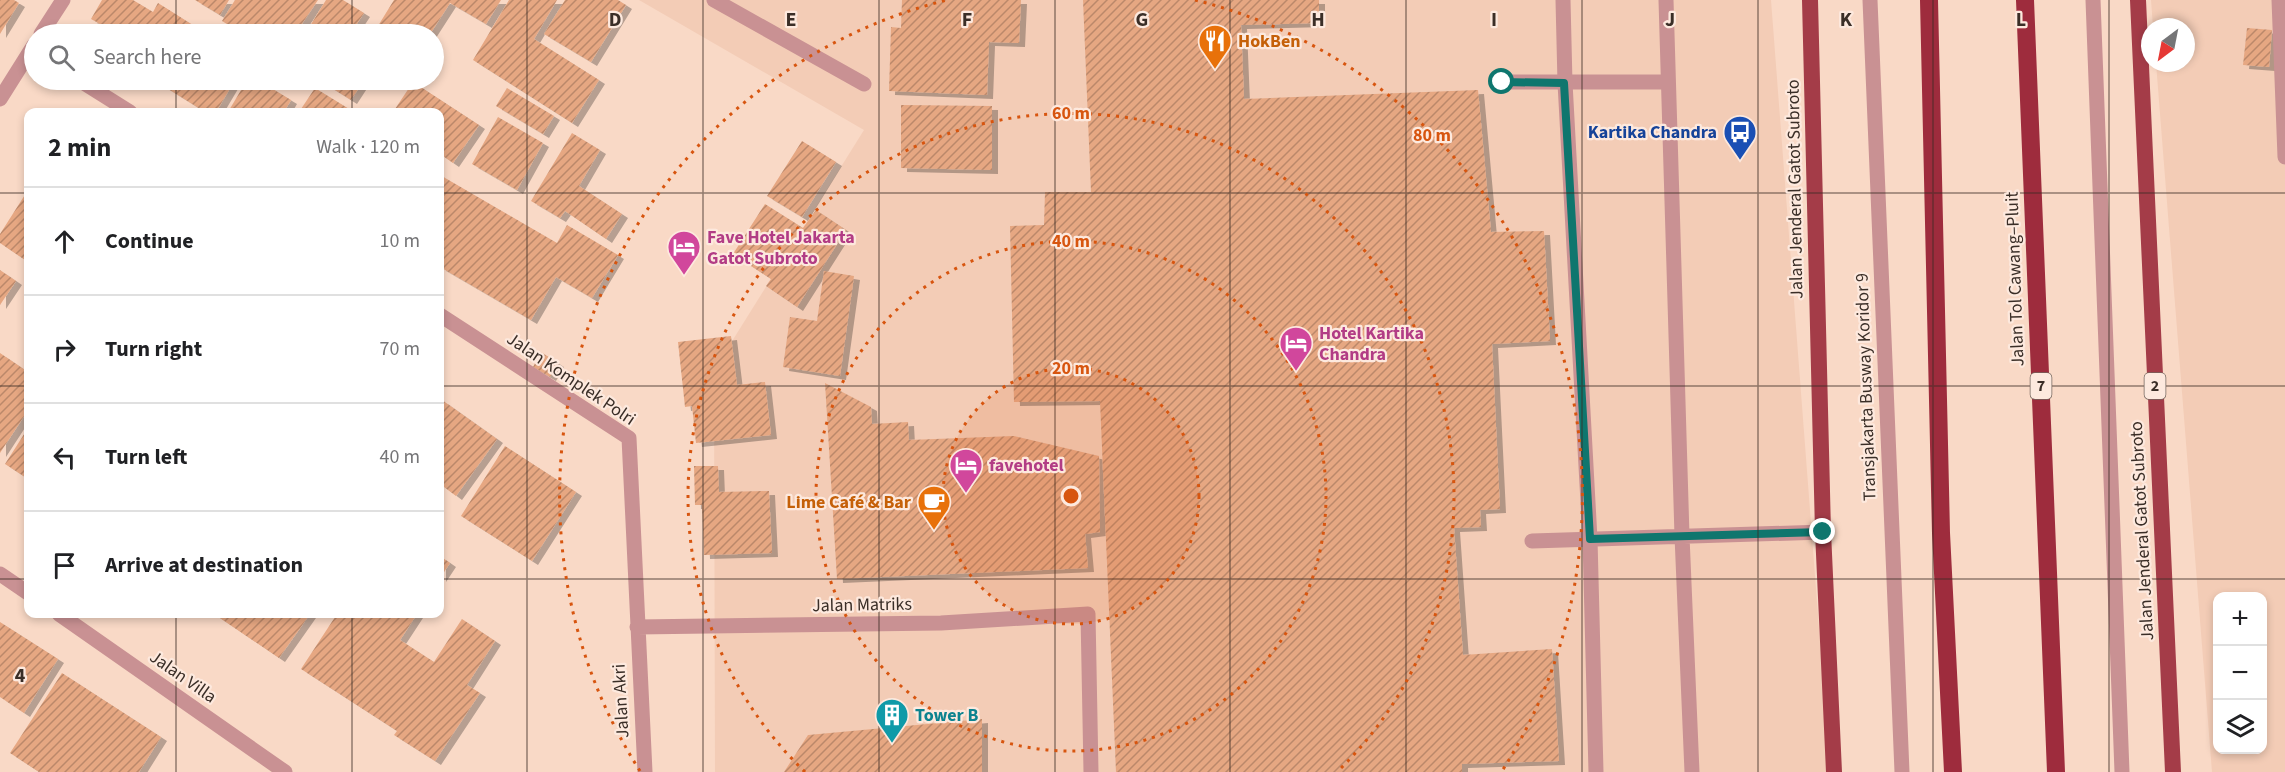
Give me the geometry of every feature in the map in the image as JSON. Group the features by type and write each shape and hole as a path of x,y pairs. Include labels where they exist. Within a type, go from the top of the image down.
{"highway":[{"name":"Jalan Jenderal Gatot Subroto","path":"1810,0 1823,532 1834,772"},
{"path":"1929,0 1941,533 1953,772"},
{"name":"Jalan Tol Cawang–Pluit","path":"2025,0 2056,772"},
{"name":"Jalan Jenderal Gatot Subroto","path":"2138,0 2173,772"}],"street":[{"path":"47,24 63,0"},
{"path":"714,0 864,84"},
{"path":"1563,0 1564,83 1590,539 1596,772"},
{"path":"1666,0 1682,536 1692,772"},
{"name":"Transjakarta Busway Koridor 9","path":"1870,0 1902,772"},
{"path":"2093,0 2122,772"},
{"path":"2279,0 2285,158"},
{"path":"0,99 24,63"},
{"path":"1502,82 1668,82"},
{"path":"95,90 124,108"},
{"name":"Jalan Komplek Polri","path":"444,318 629,438 635,576"},
{"path":"1532,541 1823,532"},
{"path":"0,574 24,590"},
{"name":"Jalan Akri","path":"635,576 645,772"},
{"name":"Jalan Matriks","path":"637,627 941,623 1088,614 1091,772"},
{"name":"Jalan Villa","path":"65,618 285,772"}],"shaded area":[{"path":"639,0 1771,0 1830,772 715,772 714,370 864,130"},
{"path":"2151,0 2285,0 2285,772 2212,772 2157,72 2195,72 2195,18 2152,18"}],"building":[{"path":"0,0 14,0 19,3 0,34"},
{"path":"102,0 133,0 153,12 158,3 191,24 100,24 91,19"},
{"path":"195,0 229,0 220,15"},
{"path":"235,0 318,0 302,24 227,24 222,21"},
{"path":"326,0 343,0 364,13 357,24 311,24"},
{"path":"394,0 501,0 486,24 450,3 436,24 379,24"},
{"path":"509,0 557,0 534,39 599,80 572,123 473,60"},
{"path":"565,0 618,0 626,5 591,62 544,34"},
{"path":"902,0 1021,0 1019,43 989,42 987,95 889,91 891,27 901,28"},
{"name":"Hotel Kartika Chandra","path":"1083,0 1319,0 1319,23 1241,25 1244,99 1478,90 1491,232 1544,231 1550,341 1492,344 1500,509 1480,510 1481,527 1454,528 1463,655 1552,649 1559,761 1462,764 1462,772 1116,772 1100,401 1014,402 1010,226 1044,225 1045,192 1091,192"},
{"path":"2247,28 2272,30 2269,67 2243,65"},
{"path":"507,88 554,116 543,134 496,106"},
{"path":"170,90 229,90 218,108 199,108"},
{"path":"241,90 274,90 291,100 286,108 230,108"},
{"path":"314,90 318,90 348,108 302,108"},
{"path":"335,90 358,90 351,100"},
{"path":"408,90 425,90 479,125 453,163 444,157 444,108 396,108"},
{"path":"901,105 992,106 992,170 901,168"},
{"path":"498,117 543,143 517,190 472,164"},
{"path":"572,133 600,150 579,186 622,214 606,239 565,211 560,218 531,201"},
{"path":"802,141 836,162 802,217 767,196"},
{"path":"444,177 557,243 567,225 618,255 592,298 556,277 531,320 444,269"},
{"path":"24,196 24,259 0,243 0,234"},
{"path":"765,204 803,228 816,210 846,230 797,307 766,286 771,279 733,254"},
{"path":"0,270 16,281 0,305"},
{"path":"824,271 854,276 840,376 783,367 790,317 817,321"},
{"path":"731,336 737,385 765,382 771,435 696,443 692,406 685,407 678,342"},
{"path":"541,352 558,363 550,377 533,367"},
{"path":"0,353 24,369 24,416 0,453"},
{"name":"favehotel","path":"825,383 871,407 872,424 908,422 909,440 1014,436 1099,456 1100,532 1085,534 1088,568 837,579"},
{"path":"444,401 497,439 456,496 444,487"},
{"path":"24,434 24,476 5,464"},
{"path":"505,446 576,492 532,561 461,516"},
{"path":"694,466 718,466 719,492 769,491 772,553 704,555 702,505 695,505"},
{"path":"444,559 450,563 444,572"},
{"path":"220,618 307,618 279,658"},
{"path":"334,618 414,618 400,640 434,662 462,619 495,641 467,685 480,693 435,761 394,735 397,731 301,669"},
{"path":"0,622 58,659 24,713 0,697"},
{"path":"62,673 161,737 139,772 39,772 10,753"},
{"name":"Tower B","path":"982,719 982,772 784,772 808,735"}],"place":[{"name":"HokBen","path":"1215,70"},
{"name":"Kartika Chandra","path":"1740,161"},
{"name":"Fave Hotel Jakarta Gatot Subroto","path":"684,276"},
{"name":"Hotel Kartika Chandra","path":"1296,372"},
{"name":"favehotel","path":"966,494"},
{"name":"Lime Café & Bar","path":"934,531"},
{"name":"Tower B","path":"892,744"}],"route":[{"path":"1502,82 1564,83 1590,539 1823,532"}]}
